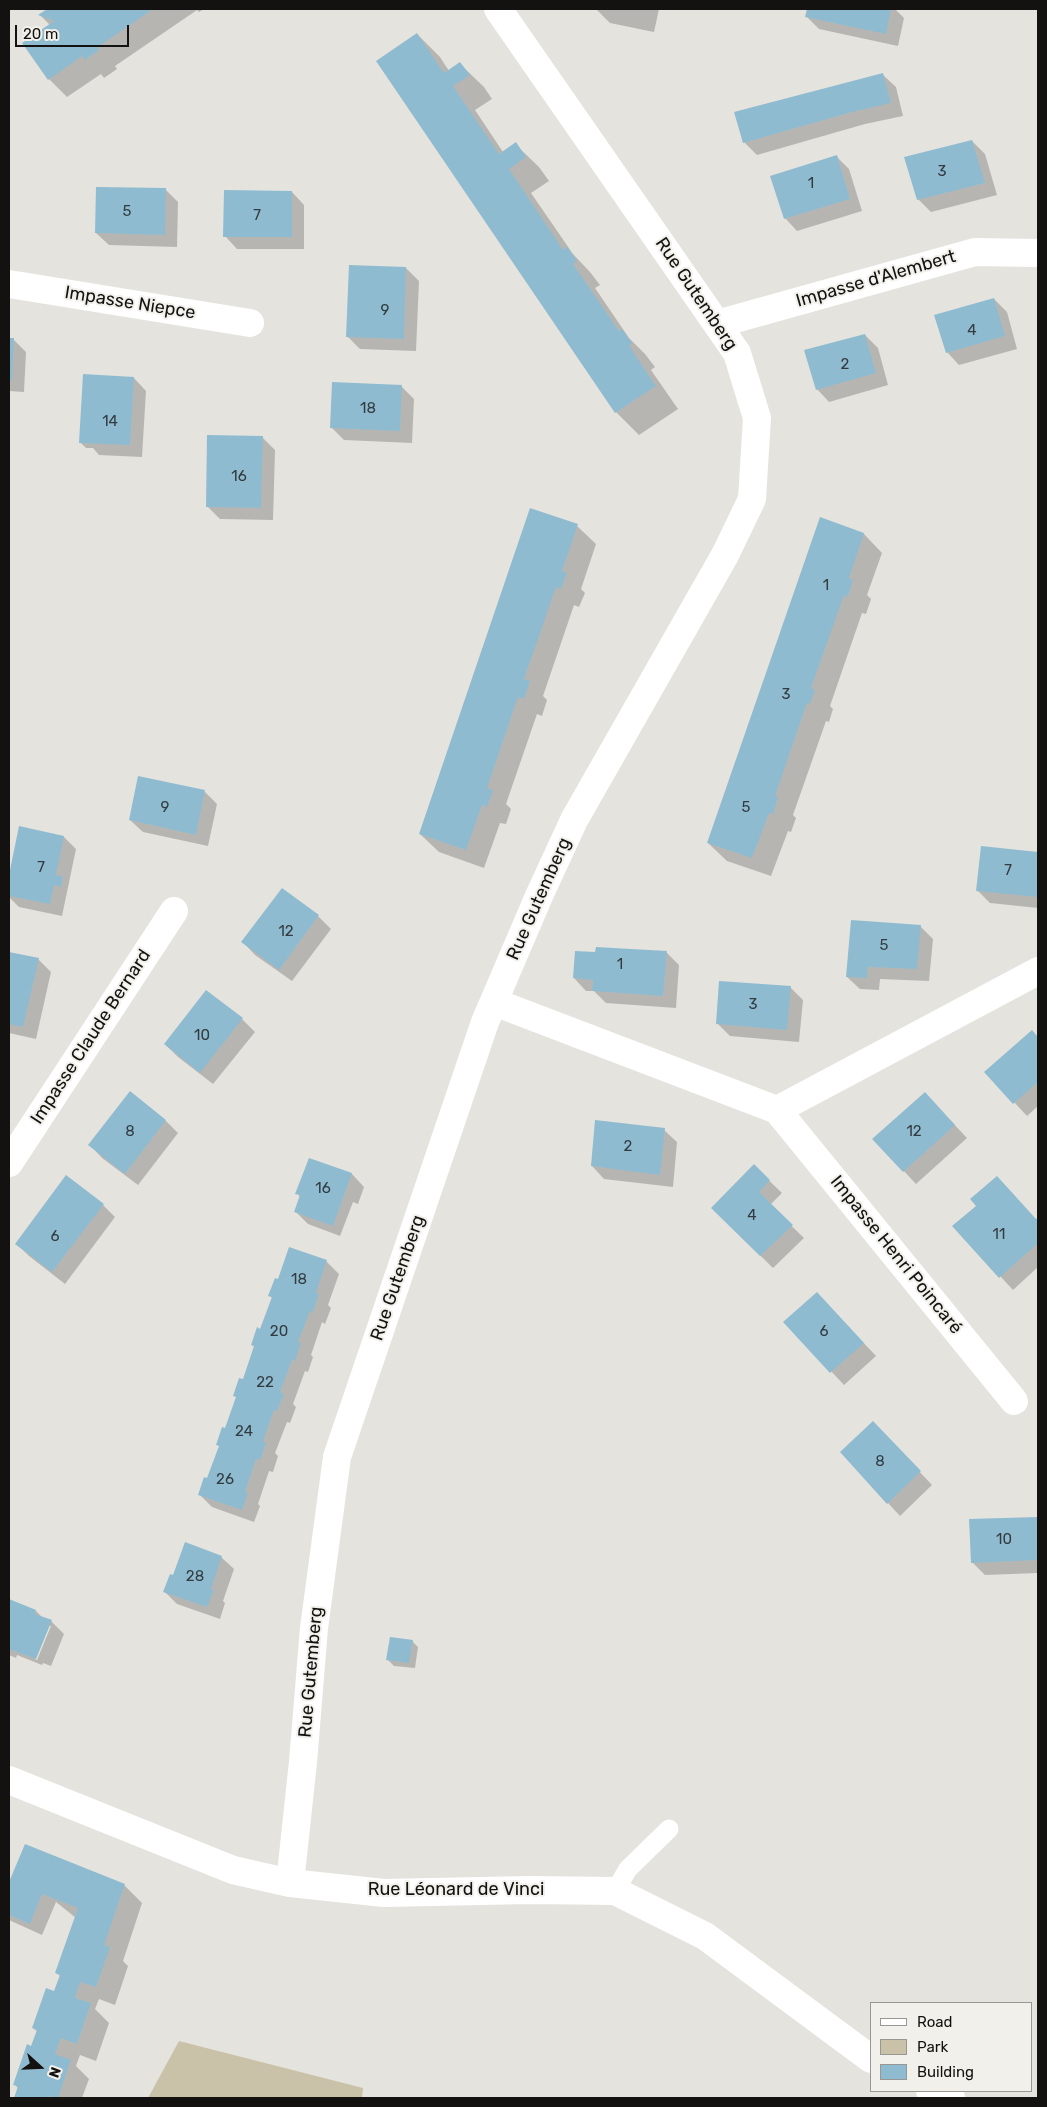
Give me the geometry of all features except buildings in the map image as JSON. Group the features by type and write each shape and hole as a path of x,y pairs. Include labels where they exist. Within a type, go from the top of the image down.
{"street":[{"name":"Rue Gutemberg","path":"290,1883 303,1762 314,1628 337,1457 479,1040 494,1002 574,820 725,555 752,498 757,418 737,353 498,9"},
{"name":"Impasse d'Alembert","path":"717,324 975,252 1038,253"},
{"name":"Impasse Niepce","path":"9,284 250,323"},
{"name":"Impasse Claude Bernard","path":"9,1163 174,911"},
{"path":"777,1110 1038,971"},
{"name":"Impasse Henri Poincaré","path":"494,1002 777,1110 1014,1401"},
{"name":"Rue Léonard de Vinci","path":"9,1780 233,1870 290,1883 384,1893 530,1890 615,1891 705,1936 870,2058"},
{"path":"933,2092 951,2098"}],"lane":[{"path":"615,1891 628,1869 669,1829"}],"green space":[{"path":"179,2041 363,2088 362,2098 148,2098"}]}
